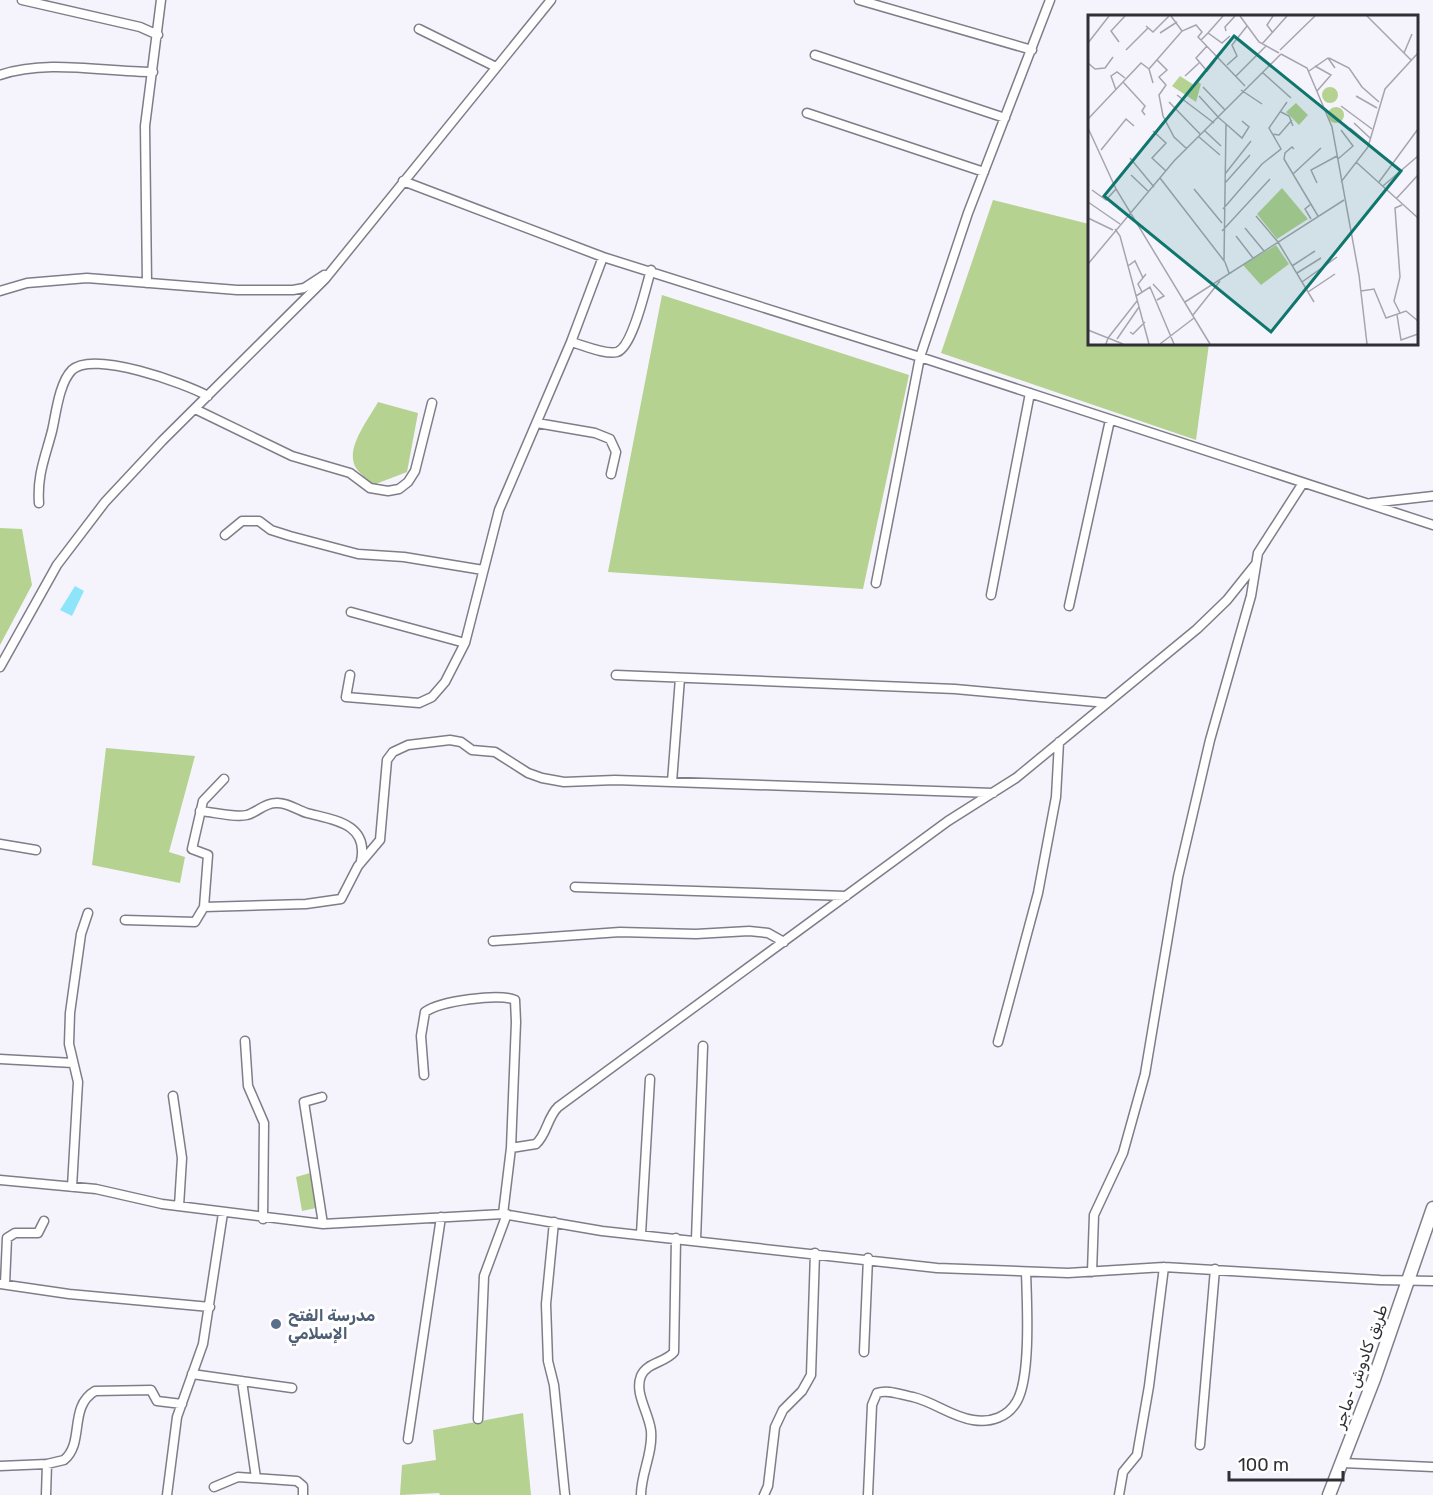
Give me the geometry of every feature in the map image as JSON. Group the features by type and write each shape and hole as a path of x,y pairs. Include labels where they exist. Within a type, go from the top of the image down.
{"highway":[{"name":"طريق كادوش -ماجر","path":"1329,1495 1343,1463 1433,1208"}],"street":[{"path":"22,0 140,27 158,35"},
{"path":"147,283 146,126 161,0"},
{"path":"0,667 57,565 89,522 162,441 331,271 551,0"},
{"path":"858,0 1032,50"},
{"path":"876,584 920,357 968,213 1050,0"},
{"path":"419,29 496,67"},
{"path":"815,55 1005,118"},
{"path":"0,75 19,69 41,67 153,72"},
{"path":"807,113 984,172"},
{"path":"403,181 603,257 651,270 1433,525"},
{"path":"350,675 346,697 419,704 432,697 445,682 465,643 499,510 571,342 603,257"},
{"path":"571,342 615,353 622,350 633,330 651,270"},
{"path":"0,291 27,283 71,278 237,290 293,290 304,288 331,271"},
{"path":"39,504 39,469 66,379 78,366 96,362 125,368 193,388 208,396"},
{"path":"991,595 1030,393"},
{"path":"195,409 292,456 350,472 370,488 388,490 399,489 408,482 415,471 432,403"},
{"path":"1069,606 1110,420"},
{"path":"537,423 595,432 610,439 616,452 611,474"},
{"path":"1092,1272 1094,1215 1123,1153 1145,1074 1178,877 1210,740 1251,596 1255,565 1262,544 1303,483"},
{"path":"1366,503 1433,496"},
{"path":"225,535 243,520 259,521 271,530 357,554 396,556 483,570"},
{"path":"511,1148 536,1144 543,1136 548,1120 558,1107 948,821 993,794 1197,629 1227,600 1255,565"},
{"path":"351,612 465,643"},
{"path":"616,675 955,689 1107,703"},
{"path":"672,783 680,678"},
{"path":"204,907 306,904 337,900 345,894 361,862 380,840 387,760 393,752 408,745 454,740 472,750 495,752 535,776 564,782 615,780 993,794"},
{"path":"998,1042 1038,893 1056,797 1059,742"},
{"path":"125,920 195,922 204,907 208,855 192,849 204,798 224,779"},
{"path":"200,811 244,815 262,806 281,803 305,812 334,818 348,826 360,841 361,862"},
{"path":"0,844 36,850"},
{"path":"575,887 846,896"},
{"path":"72,1187 78,1082 69,1044 72,985 81,934 88,914"},
{"path":"493,941 599,932 696,934 749,931 768,933 784,942"},
{"path":"424,1075 421,1036 425,1012 455,1001 505,998 515,1000 511,1148 505,1214 484,1276 478,1419"},
{"path":"245,1041 248,1086 264,1123 263,1219"},
{"path":"696,1240 703,1046"},
{"path":"0,1059 73,1063"},
{"path":"641,1234 650,1079"},
{"path":"173,1096 182,1158 179,1206"},
{"path":"322,1097 304,1102 308,1138 318,1178 323,1224"},
{"path":"0,1180 120,1193 179,1206 263,1219 323,1224 505,1214 602,1231 868,1258 937,1268 1092,1272 1164,1267 1433,1281"},
{"path":"167,1495 173,1442 182,1404 203,1344 223,1213"},
{"path":"408,1439 441,1217"},
{"path":"44,1221 38,1233 15,1233 7,1238 3,1284 69,1294 210,1307"},
{"path":"554,1222 546,1304 548,1361 554,1385 565,1495"},
{"path":"641,1495 651,1450 651,1429 639,1391 641,1376 649,1366 668,1359 676,1345 676,1238"},
{"path":"764,1495 768,1486 775,1427 783,1410 802,1391 811,1376 815,1253"},
{"path":"864,1352 868,1258"},
{"path":"1119,1495 1123,1472 1137,1455 1149,1386 1164,1267"},
{"path":"1200,1444 1215,1269"},
{"path":"868,1495 872,1405 877,1393 883,1391 922,1399 957,1416 973,1420 990,1420 1003,1416 1016,1403 1022,1389 1027,1324 1026,1272"},
{"path":"192,1374 292,1388"},
{"path":"242,1381 256,1478"},
{"path":"0,1466 47,1464 59,1462 69,1456 74,1446 78,1413 93,1392 151,1390 157,1401 182,1404"},
{"path":"1343,1463 1433,1467"},
{"path":"46,1495 47,1464"},
{"path":"214,1486 238,1477 297,1481 303,1486 303,1495"}],"green space":[{"path":"993,200 1088,224 1088,345 1209,345 1196,440 941,353"},
{"path":"662,295 909,375 863,589 608,572"},
{"path":"378,402 418,413 407,472 373,485 356,468 353,452 359,434"},
{"path":"0,528 22,529 32,585 0,645"},
{"path":"106,748 195,756 169,852 185,857 180,883 92,865"},
{"path":"317,1171 321,1207 302,1211 296,1177"},
{"path":"523,1413 531,1495 440,1495 439,1493 400,1495 402,1465 436,1460 433,1430"}],"water":[{"path":"75,586 84,591 72,616 60,610"}],"place":[{"name":"مدرسة الفتح الإسلامي","path":"276,1324"}]}
